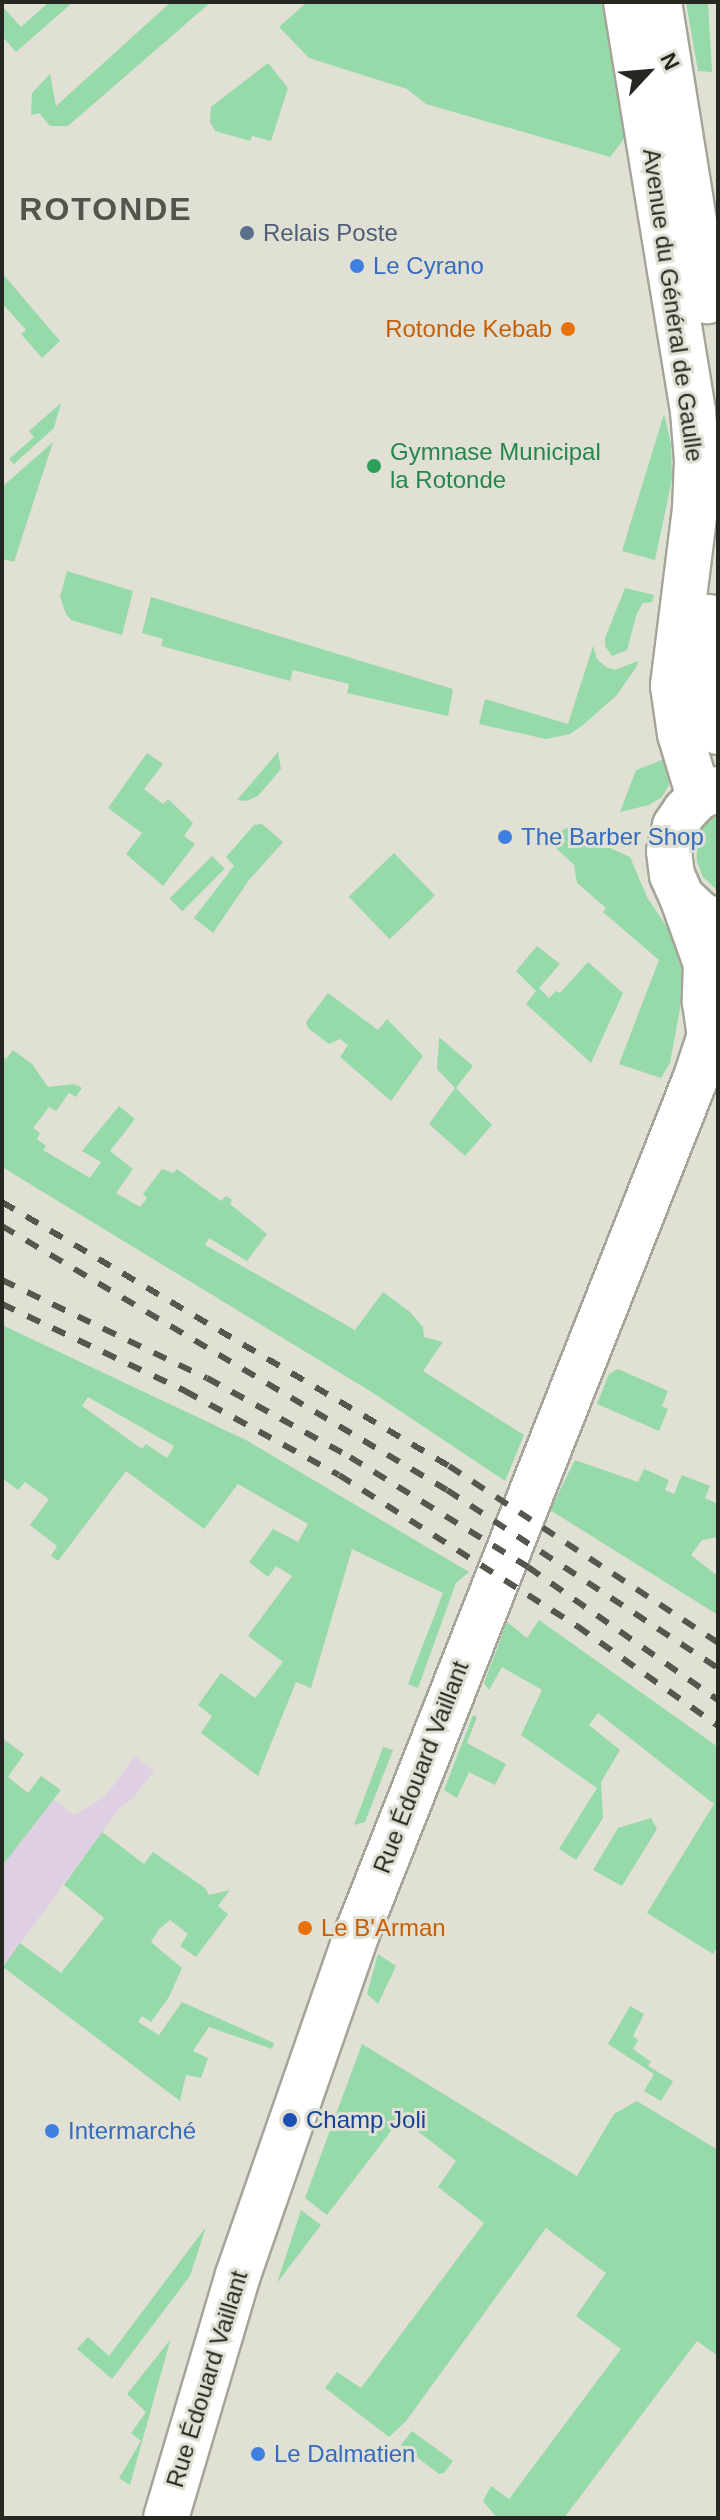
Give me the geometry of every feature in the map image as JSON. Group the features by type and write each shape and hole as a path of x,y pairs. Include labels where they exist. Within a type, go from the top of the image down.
{"main road":[{"name":"Avenue du Général de Gaulle","path":"626,2 693,411 697,461 695,509 673,686 680,734 709,793"},
{"name":"Avenue du Général de Gaulle","path":"659,2 714,342 718,403"},
{"path":"718,545 705,674 708,707 718,732"},
{"name":"Rue Édouard Vaillant","path":"166,2518 238,2275 358,1931 695,1080 714,1020 705,1002 706,964 672,875 669,851 675,826 709,793"},
{"path":"682,897 700,914 718,922"}],"shaded area":[{"path":"135,1756 154,1771 133,1798 118,1810 3,1967 2,1866 53,1799 74,1815 105,1797"}],"green space":[{"path":"49,2 73,2 16,52 2,36 2,6 21,27"},
{"path":"171,2 211,2 68,126 50,126 39,113 31,115 32,93 50,74 56,106"},
{"path":"307,2 607,2 627,135 610,157 426,104 407,89 309,58 279,27"},
{"path":"686,2 708,2 712,72 698,71"},
{"path":"268,63 288,88 271,141 252,136 250,141 215,131 210,122 211,107"},
{"path":"2,273 60,341 42,358 21,334 26,330 2,303"},
{"path":"61,403 54,428 14,464 9,459 34,437 29,431"},
{"path":"664,414 671,444 672,479 655,560 622,551"},
{"path":"53,442 14,562 2,559 2,487"},
{"path":"67,571 133,591 122,635 71,620 60,597"},
{"path":"625,588 654,595 652,602 643,603 637,613 627,650 612,656 605,646 605,638"},
{"path":"151,597 453,689 448,716 347,693 349,684 293,670 290,681 161,646 163,639 142,633"},
{"path":"593,646 597,659 606,667 615,670 638,661 637,666 616,696 570,734 546,739 479,724 485,699 568,724"},
{"path":"278,752 281,769 258,796 246,801 237,800"},
{"path":"147,753 163,764 144,789 163,804 168,799 193,823 184,836 195,844 163,886 126,854 142,833 108,808"},
{"path":"667,758 669,785 662,797 649,805 620,812 636,770"},
{"path":"718,812 718,891 703,877 697,862 696,846 700,831"},
{"path":"262,824 283,842 249,880 213,933 194,918 234,866 226,857 254,825"},
{"path":"566,828 630,857 648,899 674,937 681,958 683,992 670,1063 661,1078 619,1064 659,960 603,912 606,908 577,883 574,865 554,846 554,836"},
{"path":"394,853 435,895 390,939 349,897"},
{"path":"212,856 225,869 182,911 170,898"},
{"path":"537,946 560,964 539,988 549,998 556,991 560,993 588,962 623,993 591,1063 526,1004 536,991 516,971"},
{"path":"328,993 378,1030 387,1019 423,1056 391,1101 340,1057 348,1045 340,1039 329,1044 308,1028 306,1022"},
{"path":"439,1037 473,1066 456,1088 492,1125 465,1156 429,1124 455,1088 437,1069"},
{"path":"13,1050 32,1064 48,1087 74,1084 82,1088 76,1097 69,1093 56,1111 49,1107 33,1128 40,1133 37,1139 46,1146 43,1150 90,1178 101,1162 82,1151 119,1106 135,1119 110,1151 133,1169 116,1193 140,1207 147,1198 143,1194 162,1169 173,1173 177,1169 221,1201 226,1196 232,1200 230,1204 267,1234 247,1261 209,1238 205,1245 355,1330 383,1292 410,1312 423,1327 424,1337 443,1342 423,1371 524,1435 505,1481 370,1391 2,1167 2,1056 6,1059"},
{"path":"2,1325 246,1440 469,1572 456,1583 418,1688 408,1684 443,1593 352,1549 311,1688 296,1682 258,1776 201,1733 212,1716 198,1705 221,1673 255,1698 283,1662 248,1636 292,1576 276,1566 268,1577 249,1562 273,1529 298,1542 308,1524 238,1484 204,1529 126,1471 58,1561 51,1556 57,1546 30,1525 49,1499 25,1482 18,1490 2,1478","holes":["88,1397 174,1446 167,1458 146,1444 142,1449 82,1406"]},
{"path":"618,1369 668,1391 662,1406 668,1409 659,1431 597,1404 609,1374"},
{"path":"575,1460 638,1482 644,1469 669,1480 665,1490 674,1494 682,1475 710,1486 705,1498 718,1504 718,1537 702,1540 691,1555 715,1574 718,1571 718,1615 550,1510"},
{"path":"539,1620 718,1747 718,1946 713,1954 647,1913 714,1804 598,1713 589,1725 620,1750 601,1782 603,1818 576,1860 559,1849 597,1788 521,1735 542,1690 502,1667 489,1690 484,1683 507,1622 527,1638"},
{"path":"473,1715 477,1717 467,1743 506,1764 495,1785 469,1772 457,1798 444,1790"},
{"path":"2,1738 24,1754 8,1777 28,1793 41,1776 61,1790 2,1866"},
{"path":"383,1747 393,1750 365,1822 354,1825"},
{"path":"651,1818 657,1829 622,1886 593,1870 618,1828"},
{"path":"102,1832 144,1864 153,1852 205,1888 209,1895 230,1890 218,1906 228,1914 196,1957 180,1946 188,1934 170,1920 159,1929 151,1942 182,1968 169,1997 151,2022 142,2016 138,2022 159,2035 182,2002 274,2043 272,2049 209,2027 193,2051 208,2058 201,2078 186,2075 180,2101 3,1967 20,1943 61,1973 104,1918 64,1885"},
{"path":"378,1954 396,1966 378,2004 367,1994"},
{"path":"630,2006 644,2014 633,2036 638,2040 633,2049 651,2062 648,2066 673,2081 661,2101 644,2091 654,2074 608,2044"},
{"path":"362,2044 577,2176 614,2114 637,2101 718,2150 718,2356 697,2341 564,2518 497,2518 483,2501 491,2486 509,2499 621,2349 576,2316 606,2273 546,2228 406,2421 389,2437 325,2388 337,2372 361,2388 484,2223 438,2187 456,2161 401,2118 327,2215 305,2198"},
{"path":"301,2210 321,2225 277,2283"},
{"path":"206,2227 190,2276 112,2379 77,2349 88,2337 109,2356"},
{"path":"170,2340 130,2485 119,2478 141,2441 131,2433 146,2412 127,2394"},
{"path":"412,2431 453,2461 444,2473 439,2474 401,2445"}],"railway":[{"path":"2,1202 449,1466 718,1643"},
{"path":"2,1226 447,1490 718,1668"},
{"path":"2,1280 207,1378 350,1457 528,1567 718,1700"},
{"path":"2,1304 185,1391 339,1475 577,1626 718,1726"}],"place":[{"name":"Relais Poste","path":"247,233"},
{"name":"Le Cyrano","path":"357,266"},
{"name":"Rotonde Kebab","path":"568,329"},
{"name":"Gymnase Municipal la Rotonde","path":"374,466"},
{"name":"The Barber Shop","path":"505,837"},
{"name":"Le B'Arman","path":"305,1928"},
{"name":"Champ Joli","path":"290,2120"},
{"name":"Intermarché","path":"52,2131"},
{"name":"Le Dalmatien","path":"258,2454"}],"district":[{"name":"ROTONDE","path":"106,209"}]}
